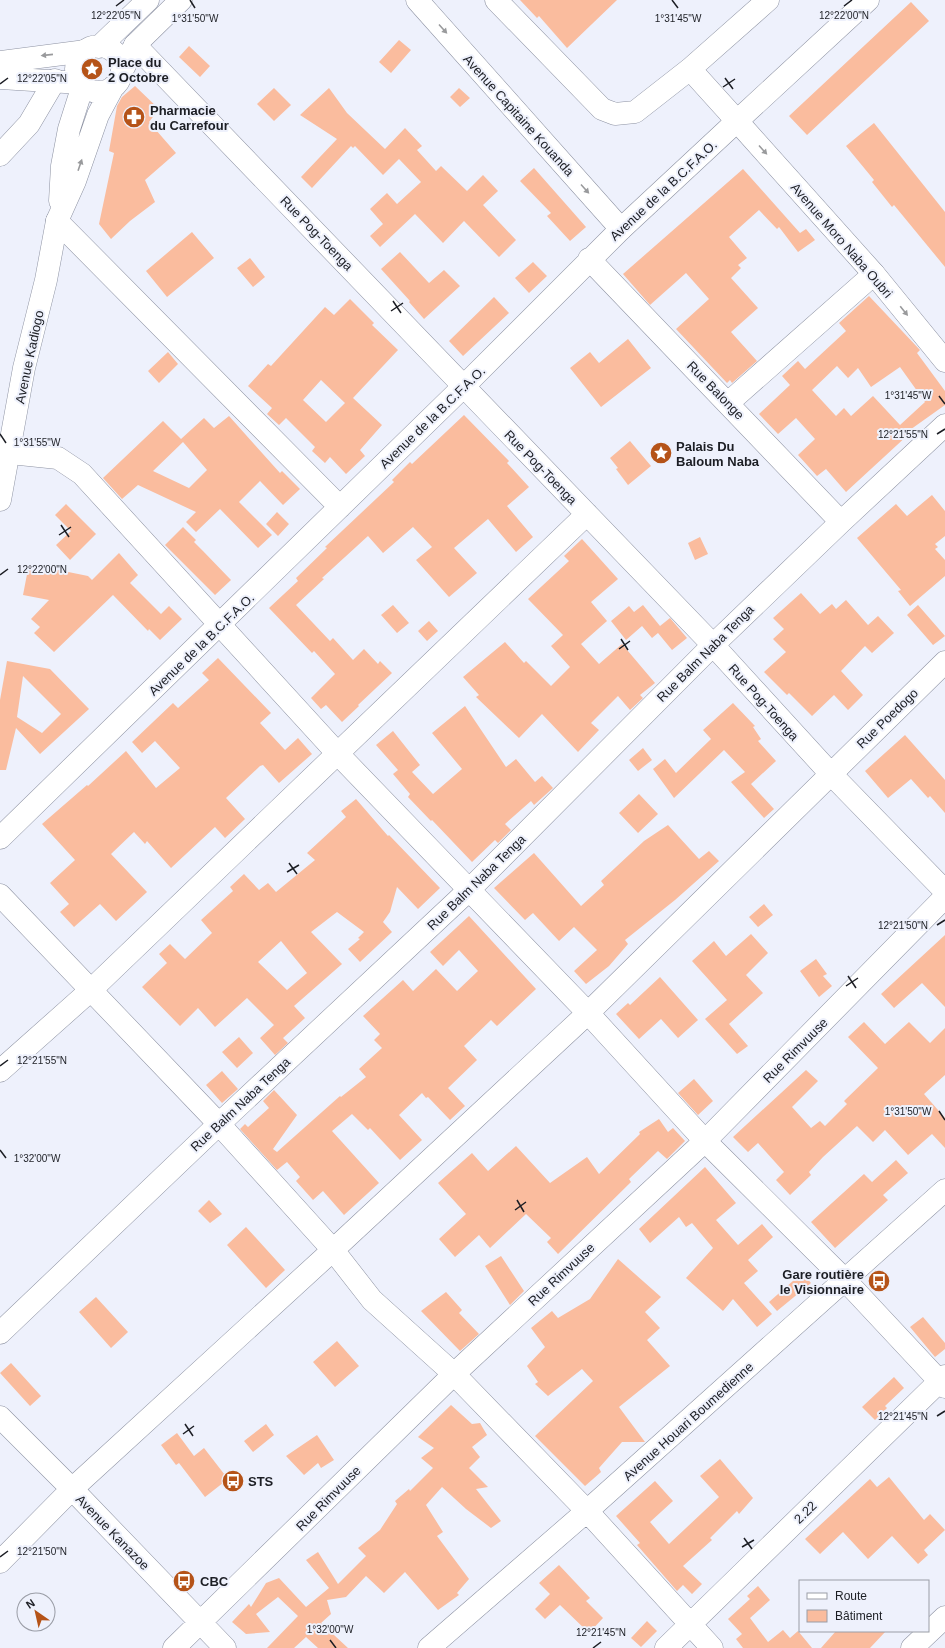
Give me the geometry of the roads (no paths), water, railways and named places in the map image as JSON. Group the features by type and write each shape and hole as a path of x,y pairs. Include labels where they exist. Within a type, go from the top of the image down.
{"main road":[{"path":"0,62 92,49 110,49 116,54 121,63 118,79 105,91 91,91 82,84 77,74 79,59 92,49 148,0"},
{"name":"Avenue Kadiogo","path":"58,218 74,181 98,115 135,45 181,0"},
{"name":"Avenue Capitaine Kouanda","path":"417,0 621,229"},
{"path":"496,0 602,108 615,114 635,112 690,69 768,0"},
{"name":"Avenue de la B.C.F.A.O.","path":"0,838 221,625 464,386 589,259 868,0"},
{"name":"Rue Pog-Toenga","path":"135,45 713,645 830,774 945,891"},
{"name":"Avenue Moro Naba Oubri","path":"690,69 874,274 945,361"},
{"path":"0,78 55,80 82,84"},
{"path":"0,155 29,124 55,80"},
{"name":"Avenue Kadiogo","path":"0,500 10,453 24,368 46,280 58,218 62,166 68,129 82,84"},
{"path":"58,218 340,507"},
{"name":"Rue Balonge","path":"589,259 841,522"},
{"path":"728,403 874,274"},
{"name":"Rue Balm Naba Tenga","path":"0,1333 218,1124 469,890 713,645 945,425"},
{"path":"10,453 58,458 82,474 338,754 588,1013 705,1141 943,1381"},
{"path":"0,1071 91,990 586,514"},
{"name":"Rue Poedogo","path":"0,1562 72,1489 333,1250 588,1013 945,662"},
{"path":"0,895 218,1124 333,1250 372,1300 454,1374 587,1511 689,1625 712,1648"},
{"name":"Rue Rimvuuse","path":"174,1648 454,1374 705,1141 945,897"},
{"name":"Avenue Houari Boumedienne","path":"429,1648 587,1511 945,1190"},
{"name":"2.22","path":"666,1648 943,1381"},
{"name":"Avenue Kanazoe","path":"0,1418 72,1489 225,1648"},
{"path":"912,1648 945,1617"}],"place":[{"name":"Place du 2 Octobre","path":"92,69"},
{"name":"Pharmacie du Carrefour","path":"134,117"},
{"name":"Palais Du Baloum Naba","path":"661,453"},
{"name":"Gare routière le Visionnaire","path":"879,1281"},
{"name":"STS","path":"233,1481"},
{"name":"CBC","path":"184,1581"}]}
